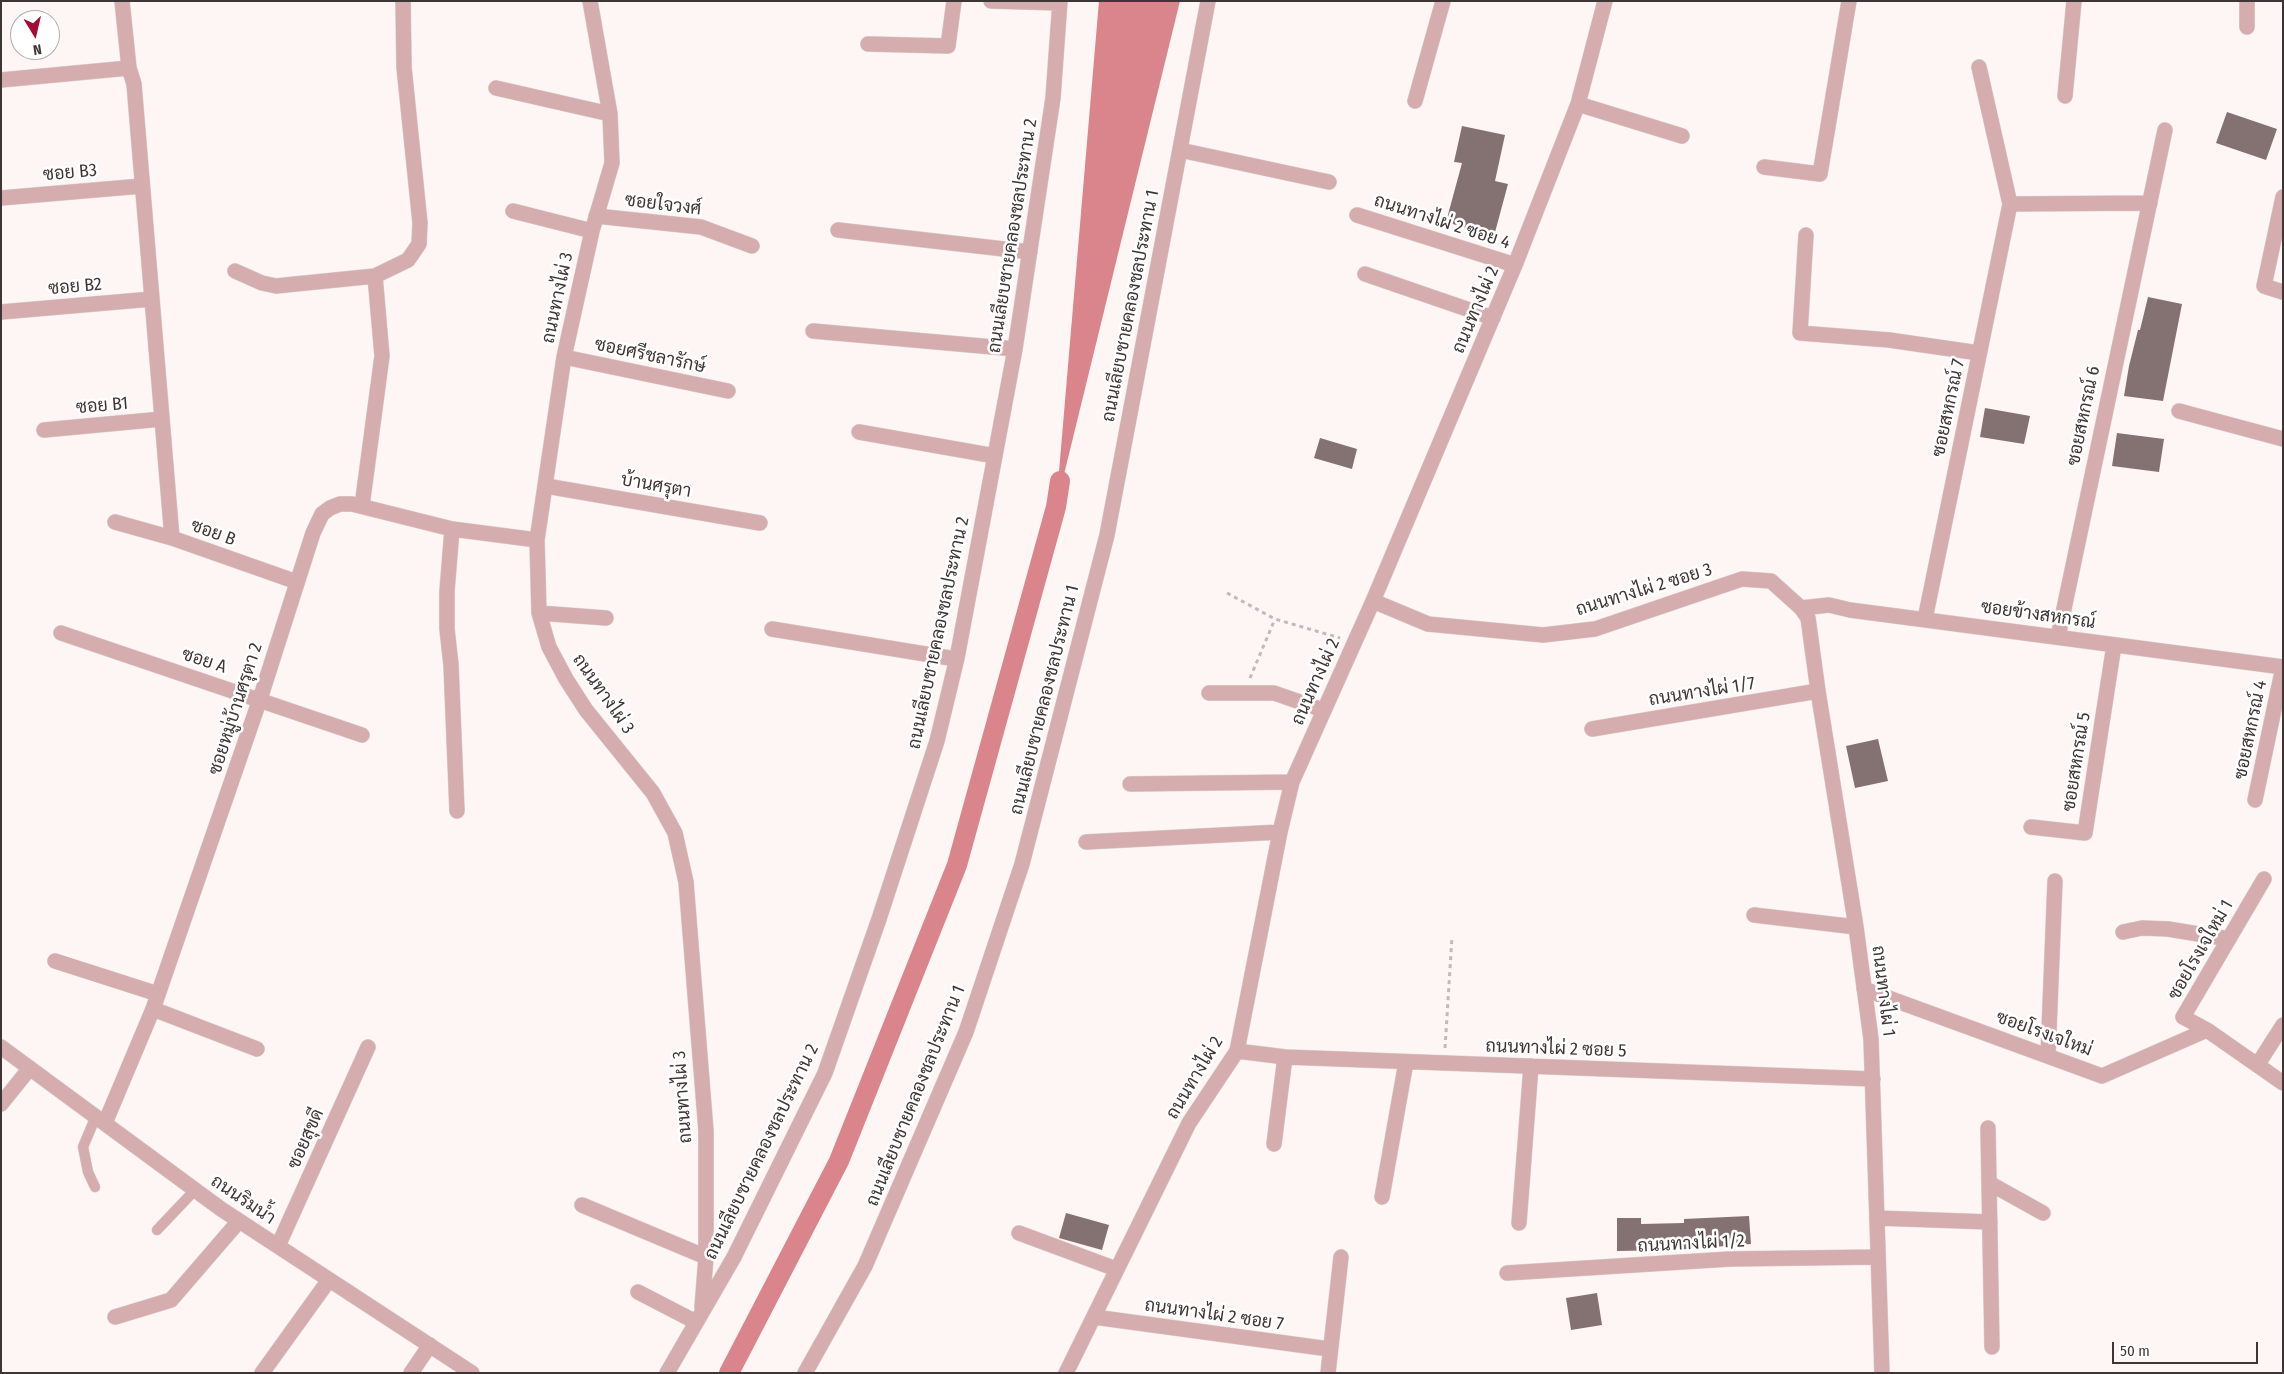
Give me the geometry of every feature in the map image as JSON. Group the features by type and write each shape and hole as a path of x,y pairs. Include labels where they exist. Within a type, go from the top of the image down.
{"street":[{"path":"122,1 128,68 134,84 172,538"},
{"path":"235,271 262,283 276,286 375,276 408,260 419,244 420,223 404,66 403,1"},
{"name":"ถนนทางไผ่ 3","path":"590,1 610,114 612,163 592,231 564,357 537,540 539,614 549,647 566,679 586,710 653,793 675,833 686,882 706,1131 706,1257 698,1317"},
{"path":"868,44 948,46 954,1"},
{"path":"991,1 1060,2"},
{"name":"ถนนเลียบชายคลองชลประทาน 1","path":"805,1373 865,1266 951,1068 966,1032 1022,864 1107,535 1208,1"},
{"path":"1415,101 1443,1"},
{"name":"ถนนทางไผ่ 2","path":"1066,1373 1189,1122 1237,1051 1280,832 1292,782 1373,601 1515,265 1578,104 1605,1"},
{"path":"1764,167 1820,174 1849,1"},
{"path":"2065,96 2074,1"},
{"path":"2247,1 2247,27"},
{"name":"ถนนเลียบชายคลองชลประทาน 2","path":"667,1373 734,1257 824,1073 879,919 937,741 956,659 1015,349 1053,98 1060,2"},
{"path":"1978,67 2010,204 2150,203"},
{"path":"1,80 128,68"},
{"path":"496,88 610,114"},
{"path":"1578,104 1682,136"},
{"name":"ซอยสหกรณ์ 6","path":"2058,637 2165,130"},
{"path":"1180,150 1329,182"},
{"name":"ซอย B3","path":"1,198 142,186"},
{"path":"2283,197 2264,286 2283,292"},
{"name":"ซอยสหกรณ์ 7","path":"1925,619 2010,204"},
{"path":"513,212 592,231"},
{"name":"ถนนทางไผ่ 2 ซอย 4","path":"1357,215 1515,265"},
{"name":"ซอยใจวงศ์","path":"596,216 701,227 752,246"},
{"path":"838,230 1030,252"},
{"path":"1806,235 1800,333 1889,340 1979,354"},
{"path":"1364,274 1493,318"},
{"path":"362,506 382,356 375,276"},
{"name":"ซอย B2","path":"1,312 152,299"},
{"path":"813,331 1015,349"},
{"name":"ซอยศรีชลารักษ์","path":"564,357 728,391"},
{"path":"2179,411 2283,439"},
{"name":"ซอย B1","path":"44,430 162,419"},
{"path":"859,432 995,456"},
{"name":"บ้านศรุตา","path":"546,486 760,523"},
{"name":"ซอยหมู่บ้านศรุตา 2","path":"100,1120 158,994 260,699 313,533 322,514 340,504 362,506 452,529 537,540"},
{"name":"ซอย B","path":"115,522 172,538 297,582"},
{"path":"452,529 447,591 447,629 451,664 457,811"},
{"name":"ถนนทางไผ่ 2 ซอย 3","path":"1373,601 1428,624 1543,636 1595,629 1742,578 1771,581 1805,613"},
{"name":"ซอยข้างสหกรณ์","path":"1805,613 1828,605 1850,610 2283,667"},
{"name":"ถนนทางไผ่ 1","path":"1805,613 1856,928 1864,989 1873,1079 1882,1373"},
{"path":"539,614 606,618"},
{"path":"772,629 956,659"},
{"name":"ซอย A","path":"61,633 362,735"},
{"name":"ซอยสหกรณ์ 5","path":"2031,827 2085,833 2114,645"},
{"name":"ซอยสหกรณ์ 4","path":"2255,800 2283,667"},
{"name":"ถนนทางไผ่ 1/7","path":"1592,729 1818,691"},
{"path":"1209,693 1274,693 1323,710"},
{"path":"1130,784 1292,782"},
{"path":"1086,842 1280,832"},
{"name":"ซอยโรงเจใหม่ 1","path":"2207,1030 2184,1017 2264,879"},
{"path":"2048,1055 2055,881"},
{"path":"1754,915 1856,928"},
{"path":"2123,932 2142,928 2168,929 2229,939"},
{"path":"55,961 158,994"},
{"name":"ซอยโรงเจใหม่","path":"1864,989 2102,1076 2207,1030"},
{"path":"152,1009 257,1049"},
{"path":"2258,1064 2283,1025"},
{"path":"2207,1030 2283,1083"},
{"name":"ถนนริมน้ำ","path":"1,1047 195,1190 472,1373"},
{"name":"ซอยสุขดี","path":"278,1246 368,1047"},
{"name":"ถนนทางไผ่ 2 ซอย 5","path":"1237,1051 1285,1057 1873,1079"},
{"path":"1274,1144 1285,1057"},
{"path":"1382,1197 1406,1062"},
{"path":"1519,1223 1531,1066"},
{"path":"1,1104 30,1068"},
{"path":"1988,1128 1992,1347"},
{"path":"1989,1183 2044,1213"},
{"path":"582,1205 706,1257"},
{"path":"1877,1218 1990,1222"},
{"path":"115,1317 171,1300 239,1220"},
{"path":"1019,1233 1116,1269"},
{"name":"ถนนทางไผ่ 1/2","path":"1507,1274 1730,1259 1877,1256"},
{"path":"1328,1373 1329,1349 1342,1257"},
{"path":"262,1373 329,1280"},
{"path":"638,1292 698,1317"},
{"name":"ถนนทางไผ่ 2 ซอย 7","path":"1094,1317 1329,1349"},
{"path":"411,1373 430,1346"}],"lane":[{"path":"95,1187 88,1172 84,1147 100,1120"},
{"path":"157,1230 195,1190"}],"path":[{"path":"1227,593 1275,619 1355,642"},
{"path":"1243,693 1275,619"},
{"path":"1444,1063 1452,937"}],"shaded area":[{"path":"1099,1 1180,1 1056,507"}],"building":[{"path":"2227,112 2277,129 2266,160 2216,143"},
{"path":"1462,126 1505,135 1495,181 1508,184 1494,236 1446,222 1462,163 1454,162"},
{"path":"2148,297 2182,304 2163,401 2124,396 2129,366"},
{"path":"1985,408 2030,416 2024,444 1980,437"},
{"path":"2117,433 2164,439 2159,472 2112,466"},
{"path":"1320,438 1357,449 1352,469 1314,458"},
{"path":"1878,739 1888,781 1855,788 1846,746"},
{"path":"1066,1213 1109,1225 1102,1250 1059,1238"},
{"path":"1749,1216 1751,1244 1674,1250 1617,1251 1617,1218 1641,1218 1641,1224 1684,1223 1684,1219"},
{"path":"1597,1293 1602,1325 1571,1330 1566,1298"}],"waterway":[{"path":"729,1373 839,1161 957,865 1056,507 1060,481"}]}
